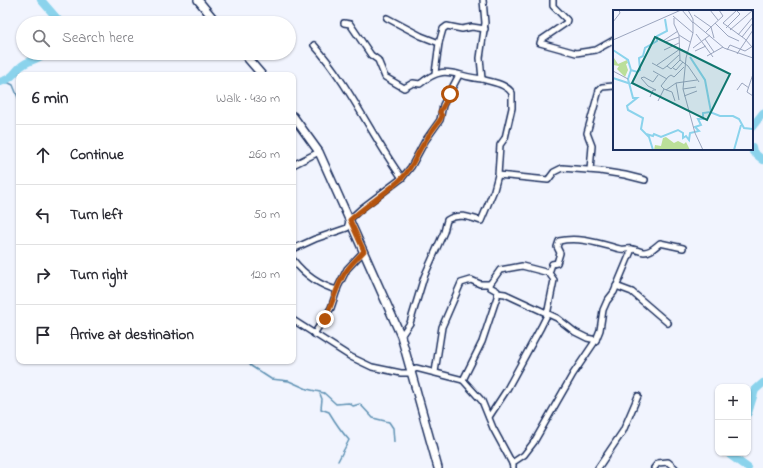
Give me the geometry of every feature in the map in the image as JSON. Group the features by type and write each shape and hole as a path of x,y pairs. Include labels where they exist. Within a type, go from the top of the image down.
{"street":[{"path":"198,0 211,16"},
{"path":"482,78 480,58 485,29 483,0"},
{"path":"552,0 553,6 567,20 566,23 541,40 540,43 576,53 596,50 613,41"},
{"path":"387,18 420,36 439,43"},
{"path":"344,23 350,24 371,55 378,60 385,77 404,88 413,83 420,84 435,73 444,72 482,78 492,83 505,85 512,93 512,108 505,138 500,145 498,175 494,190 481,221 468,216 454,216 447,220 444,232 424,277 410,323 401,336"},
{"path":"435,73 439,43 443,29 447,26 462,29 472,27 485,29"},
{"path":"314,45 341,82 402,178"},
{"path":"249,60 258,72"},
{"path":"296,248 315,239 348,228 350,220 402,178 411,167 425,141 440,120 443,105 459,75"},
{"path":"590,170 592,146 587,133 599,90 602,87 613,86"},
{"path":"296,120 319,152 401,336 438,468"},
{"path":"296,164 319,152"},
{"path":"498,175 548,180 554,172 562,168 625,175 645,180"},
{"path":"549,273 552,264 556,263 560,253 557,246 559,241 577,239 609,244 621,249 632,248 645,252 652,250 660,243 683,248"},
{"path":"296,322 314,334 325,339 351,357 372,367 401,373 409,373 411,370 416,368 463,380 482,401 513,466 534,442 596,340 600,330 603,310 616,286 632,248"},
{"path":"314,334 331,308 337,290 347,269 364,251"},
{"path":"296,263 311,279 326,287 337,290"},
{"path":"489,417 530,349 547,314 554,280 549,273 522,266 500,270 490,284"},
{"path":"435,372 442,327 461,283 471,280 480,284 490,284 497,291 497,293 482,342 463,380"},
{"path":"616,286 632,292 668,322"},
{"path":"497,293 505,294 557,318 568,327 587,338 596,340"},
{"path":"598,468 622,431 638,396"},
{"path":"654,468 658,463 668,462 675,468"}],"waterway":[{"path":"41,0 55,16"},
{"path":"0,82 12,76 22,65 33,60"},
{"path":"5,81 13,85 16,92"},
{"path":"753,126 763,113"},
{"path":"753,150 763,160"},
{"path":"249,364 271,379 289,381 307,389 324,393 336,404 349,403 353,406 360,404 373,418 389,422 393,428 394,442"},
{"path":"751,403 755,390 763,383"},
{"path":"320,394 322,399 321,409 329,412 349,440 338,461"},
{"path":"731,456 748,468"}],"route":[{"path":"325,319 347,269 364,251 350,220 362,208 393,186 407,173 418,157 425,141 440,120 442,116 440,112 450,94"}]}
